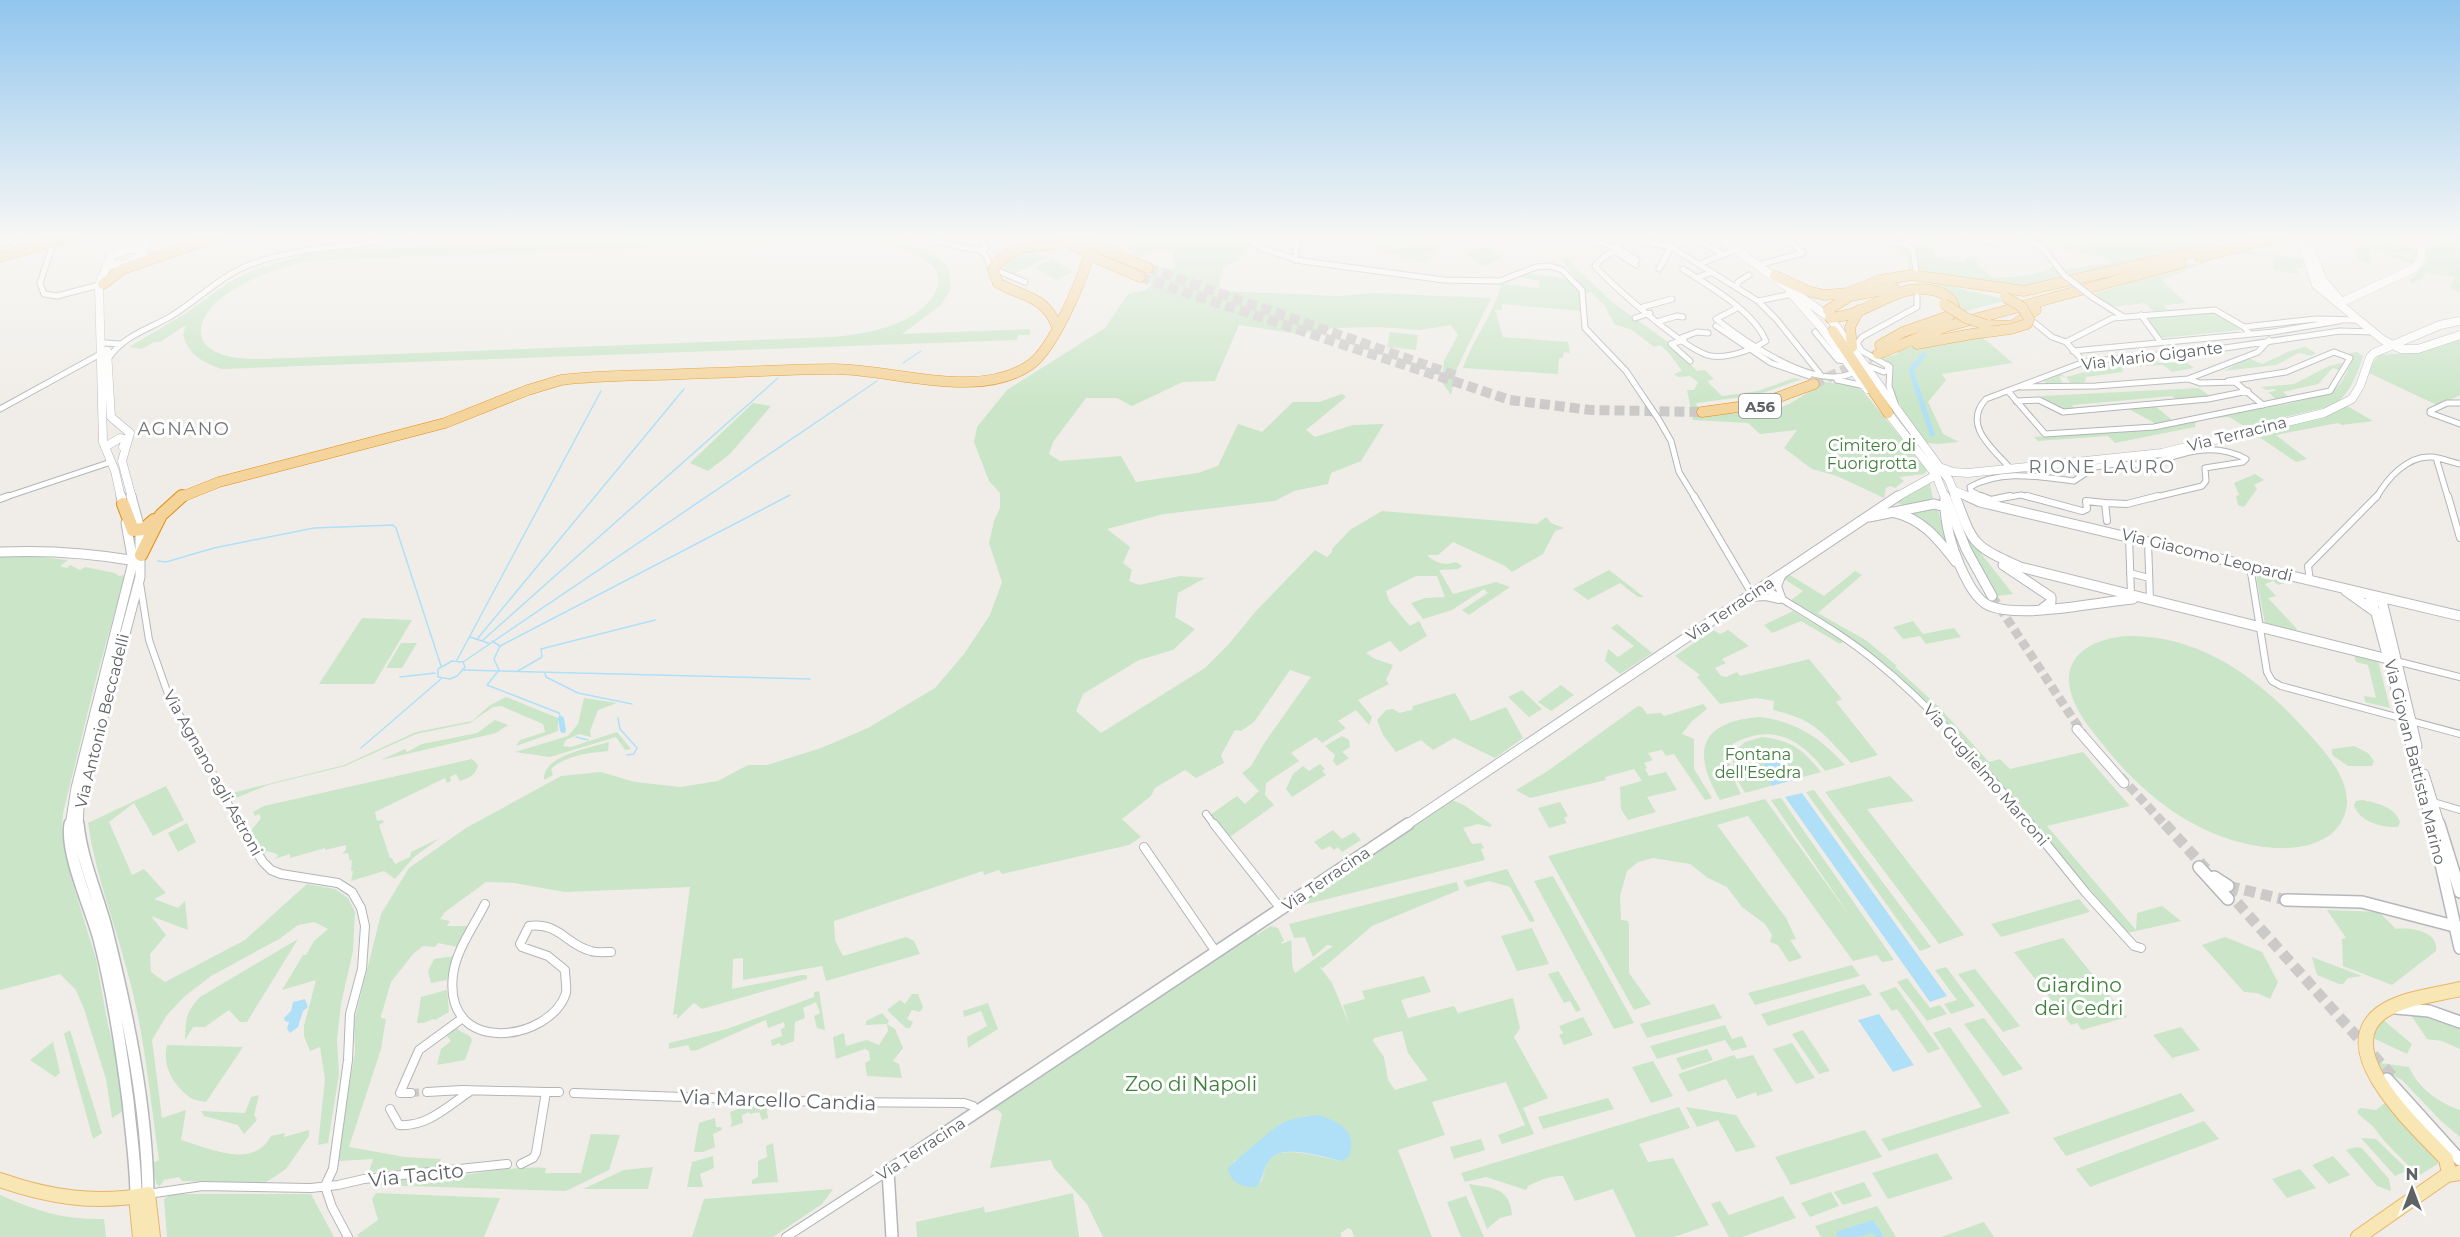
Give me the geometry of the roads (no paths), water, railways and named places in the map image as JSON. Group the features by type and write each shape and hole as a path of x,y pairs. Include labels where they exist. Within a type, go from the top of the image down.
{"highway":[{"path":"1022,294 1045,304 1055,316 1057,327"},
{"path":"123,504 133,530 140,530 174,502 208,486 438,425 525,390 556,381 579,378 836,369 873,371 949,381 980,382 1004,377 1029,366 1049,347 1074,294"},
{"path":"1819,294 1840,294"},
{"path":"1848,297 1852,294"},
{"path":"1864,294 1835,302 1829,314 1841,317 1895,294"},
{"path":"1916,294 1928,295 1966,318 1986,325 2012,326 2032,312 2088,294"},
{"path":"1876,350 1903,332 1949,316 1955,309 1948,297 1941,294"},
{"path":"1876,350 2012,329 2027,324 2029,319 2026,311 2005,297 1989,294"},
{"path":"1876,350 1939,323 2049,294"},
{"path":"1876,350 1945,327 2069,294"},
{"path":"1852,347 1850,327 1860,309"},
{"path":"1838,332 1893,413"},
{"name":"A56","path":"1702,408 1740,410 1772,403 1816,379"},
{"path":"137,557 156,518"}],"main road":[{"path":"102,294 111,414 124,429 120,435 111,437 103,432"},
{"path":"1792,294 1817,329 1846,361 1864,386 1893,413"},
{"path":"1800,294 1829,314 1838,332"},
{"path":"2329,294 2394,346"},
{"path":"2334,294 2359,320 2394,346 2407,350 2418,349 2460,335"},
{"path":"2340,301 2358,294"},
{"path":"1803,307 1811,312 1829,314"},
{"name":"Via Terracina","path":"888,1171 1937,471 1968,473 2162,453 2324,413 2348,404 2353,399 2359,390 2370,357 2440,326 2460,321"},
{"path":"1817,329 1827,323 1852,347 1893,413 1955,491 1970,536 1983,550 2048,594 2051,602 2043,608"},
{"path":"105,352 103,432 137,557"},
{"path":"103,432 109,423 119,423 130,433 124,452"},
{"path":"108,454 115,440 124,439 123,466 140,530 137,557"},
{"path":"108,454 124,452"},
{"path":"1937,471 1958,532 1962,553 1988,599"},
{"path":"1955,491 1959,478 1968,473"},
{"name":"Via Giacomo Leopardi","path":"1955,491 1980,502 2108,527 2129,537 2460,616"},
{"path":"1893,500 1896,507 1907,509"},
{"name":"Via Terracina","path":"1864,518 1934,504 1947,504"},
{"path":"1947,504 1947,523 1962,569"},
{"path":"1892,512 1919,520 1988,599 2002,608 2043,608 2146,599"},
{"path":"0,552 46,550 95,554 118,559 137,557"},
{"path":"1983,550 2020,567 2392,660"},
{"name":"Via Antonio Beccadelli","path":"137,557 134,595 79,808 77,827 80,850 104,917 129,1024 136,1129 136,1172 153,1237"},
{"name":"Via Antonio Beccadelli","path":"135,576 74,796 69,831 76,865 108,976 136,1129"},
{"path":"2341,588 2376,612"},
{"name":"Via Giovan Battista Marino","path":"2392,660 2370,600 2376,596 2383,603 2392,660 2441,859 2460,948"},
{"name":"Via Giovan Battista Marino","path":"2406,720 2433,802 2455,853 2460,892"},
{"path":"2077,729 2124,783"},
{"path":"2228,886 2203,869 2228,899"},
{"path":"2286,900 2362,902 2454,926"},
{"path":"2455,1152 2390,1098 2380,1085 2369,1062 2366,1041 2369,1029 2378,1017 2393,1009 2460,989"},
{"path":"2393,1009 2425,1010 2460,1022"},
{"path":"2390,1078 2455,1152"},
{"path":"2358,1237 2458,1170 2448,1164 2455,1152"},
{"path":"888,1171 892,1237"},
{"path":"0,1180 50,1196 142,1195"},
{"name":"Via Antonio Beccadelli","path":"140,1237 142,1195"}],"street":[{"path":"45,294 51,297 67,294"},
{"path":"0,409 175,313 203,294"},
{"path":"1582,294 1585,328 1626,371 1659,420 1671,441 1679,472 1749,596 1783,601"},
{"path":"1627,294 1683,339 1711,356 1751,349 1766,341 1761,327 1719,294"},
{"path":"1745,294 1738,297 1735,305 1716,319 1719,325 1751,349 1792,371 1816,379 1864,386"},
{"path":"1747,294 1778,320 1816,379"},
{"path":"1758,301 1792,294"},
{"path":"2088,294 2122,316"},
{"path":"1893,413 1889,389 1891,369 1888,365 1862,351 1857,343 1858,340 1917,307 1917,296"},
{"path":"1643,307 1672,299"},
{"path":"2066,342 2101,323 2122,316 2215,310 2244,327 2249,333"},
{"path":"1635,318 1650,313"},
{"path":"2141,315 2160,341"},
{"path":"1660,321 1677,316 1683,317"},
{"path":"2244,327 2316,319 2339,321"},
{"path":"2073,351 2359,320"},
{"path":"2035,323 2052,337 2066,342 2084,362"},
{"path":"2268,324 2285,338"},
{"name":"Via Mario Gigante","path":"2010,468 1981,434 1974,417 1978,404 2008,390 2084,362 2211,351 2269,340 2340,331 2373,332"},
{"path":"1690,361 1671,344 1697,332 1708,333"},
{"path":"2188,379 2258,352 2269,340"},
{"path":"105,352 115,349 124,342"},
{"path":"2008,390 2042,431 2049,434 2154,427 2330,391 2339,380 2350,358 2334,352 2286,372 2214,384 2188,379 2096,386 2017,387"},
{"path":"1860,360 1876,371 1887,370 1888,365"},
{"path":"1816,379 1828,375 1843,377 1854,372"},
{"path":"2036,380 2044,387"},
{"path":"2228,381 2238,383 2263,405"},
{"path":"2016,401 2039,400 2063,412 2208,399 2248,391"},
{"path":"2460,402 2447,403 2430,413 2460,424"},
{"path":"2142,465 2103,466 2087,470 2074,481 2022,475 1984,479 1973,484 1969,489 1981,497 1997,501 2011,495 2021,495 2082,510 2087,509 2086,501 2090,500 2127,504 2202,486 2206,482 2205,468 2243,462 2246,459 2234,450 2212,447 2150,464"},
{"path":"0,499 108,454"},
{"path":"2310,580 2308,566 2358,513 2374,501 2397,472 2413,459 2424,457 2460,464"},
{"path":"2437,461 2460,537"},
{"path":"2105,503 2108,527"},
{"path":"2129,537 2131,596"},
{"path":"2146,599 2149,578 2148,541"},
{"path":"2250,566 2270,678 2281,686 2460,734"},
{"path":"2130,573 2149,578"},
{"path":"1783,574 1778,586 1783,601"},
{"name":"Via Agnano agli Astroni","path":"135,576 149,640 169,697 207,762 235,818 263,862 271,870 281,874 338,883 352,892 361,908 364,926 362,969 350,1014 348,1060 333,1169 325,1186"},
{"name":"Via Guglielmo Marconi","path":"1763,587 1872,658 1917,696 1995,781 2103,912 2134,946 2141,948"},
{"path":"134,595 142,605"},
{"path":"2392,660 2460,677"},
{"path":"2433,802 2460,810"},
{"path":"1206,814 1281,909"},
{"path":"1144,847 1216,952"},
{"path":"484,904 464,944 453,975 452,992 460,1020 465,1026 481,1032 510,1032 540,1023 559,1005 568,984 565,970 548,956 522,947 520,944 527,928 532,924 548,926 563,932 589,951 611,952"},
{"path":"411,1093 400,1093 419,1050 460,1020"},
{"path":"390,1109 399,1125 411,1126 442,1110 470,1091"},
{"path":"428,1092 559,1092"},
{"path":"521,1164 533,1158 536,1153 546,1092"},
{"name":"Via Marcello Candia","path":"574,1093 811,1102 964,1103 973,1106 978,1112"},
{"name":"Via Tacito","path":"142,1195 184,1186 310,1189 347,1184 364,1179 507,1164"},
{"name":"Via Terracina","path":"786,1237 888,1171"},
{"path":"325,1186 332,1207 348,1237"}],"water":[{"name":"Fontana dell'Esedra","path":"1767,760 1782,762 1797,779 1772,786 1762,769"},
{"path":"1802,793 1947,996 1930,1002 1785,797"},
{"path":"305,999 308,1007 303,1011 298,1027 290,1033 287,1029 289,1022 284,1018 291,1011 293,1002"},
{"path":"1879,1014 1914,1065 1893,1072 1858,1020"},
{"path":"1319,1115 1346,1129 1351,1141 1348,1158 1341,1161 1305,1153 1285,1152 1271,1158 1256,1187 1242,1185 1231,1177 1228,1168 1278,1125 1286,1121"},
{"path":"1873,1220 1884,1237 1876,1237 1873,1233 1858,1237 1839,1237 1836,1232"}],"waterway":[{"path":"903,363 921,351"},
{"path":"1924,355 1911,370 1932,434"},
{"path":"483,640 778,378"},
{"path":"493,642 877,381"},
{"path":"478,638 684,389"},
{"path":"457,660 601,391"},
{"path":"500,646 790,495"},
{"path":"158,561 166,562 214,548 314,528 393,525 396,528 441,666"},
{"path":"518,671 542,657 541,649 655,620"},
{"path":"470,637 488,643"},
{"path":"463,662 493,642"},
{"path":"493,642 500,646"},
{"path":"498,671 494,659 500,646"},
{"path":"452,661 463,662 465,667 457,676 450,679 438,677 438,669 452,661"},
{"path":"464,670 498,671"},
{"path":"498,671 810,679"},
{"path":"498,671 487,685 559,713 561,719"},
{"path":"400,677 435,673"},
{"path":"545,673 546,677 578,693 632,704"},
{"path":"361,748 441,679"},
{"path":"618,718 620,729 637,748 634,754 627,755"},
{"path":"561,719 563,730"},
{"path":"576,737 588,740"}],"tunnel":[{"path":"1190,294 1510,400 1591,410 1702,412"},
{"path":"1222,294 1457,376"},
{"path":"1814,384 1878,354"},
{"path":"1992,596 2083,734"},
{"path":"2120,776 2166,826"},
{"path":"2165,824 2206,869"},
{"path":"2228,886 2286,900"},
{"path":"2226,890 2393,1077"},
{"path":"411,1093 427,1092"}],"district":[{"name":"AGNANO","path":"184,429"},
{"name":"RIONE LAURO","path":"2102,467"}],"park label":[{"name":"Cimitero di Fuorigrotta","path":"1872,454"},
{"name":"Giardino dei Cedri","path":"2079,996"},
{"name":"Zoo di Napoli","path":"1191,1084"}]}
